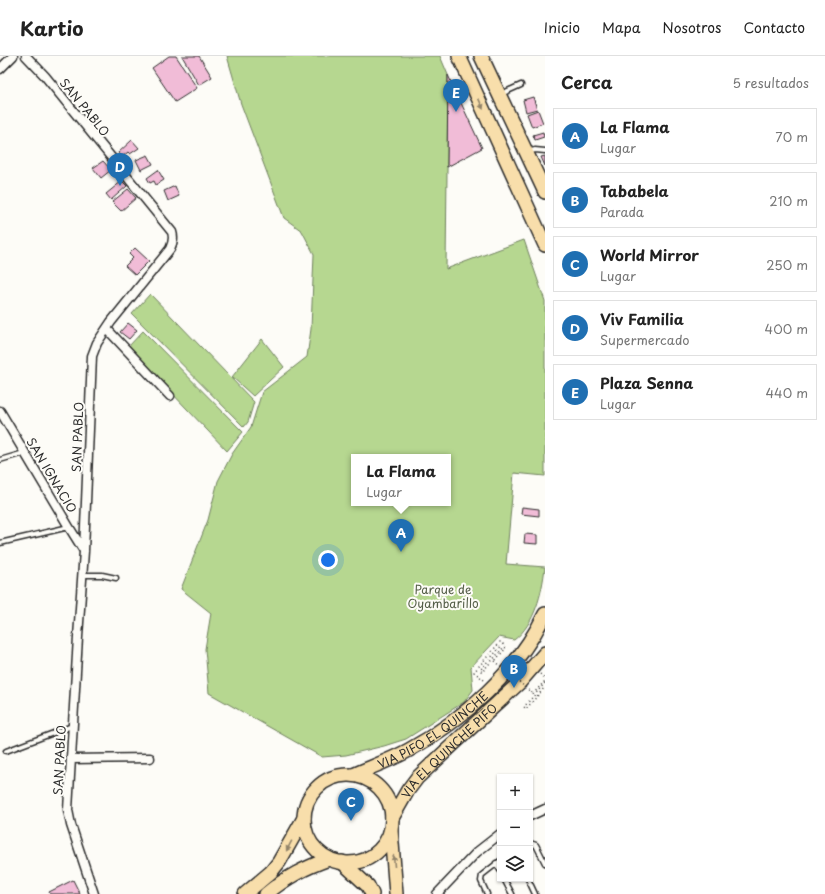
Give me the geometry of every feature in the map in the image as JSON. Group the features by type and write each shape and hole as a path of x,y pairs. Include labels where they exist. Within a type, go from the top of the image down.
{"highway":[{"path":"459,56 545,246"},
{"path":"481,56 545,192"},
{"name":"VIA PIFO EL QUINCHE","path":"353,775 408,751 432,736 475,703 503,676 532,639 545,614"},
{"name":"VIA EL QUINCHE PIFO","path":"391,823 408,790 417,778 519,683 545,653"},
{"path":"391,823 387,839 379,850 368,858 356,862 342,862 329,859 318,852 310,842 305,830 304,818 306,804 314,791 325,781 338,776 353,775 366,779 376,786 385,795 390,807 396,894"},
{"path":"245,894 271,872 279,862 304,818"},
{"path":"266,894 300,871 329,859"},
{"path":"342,862 368,886 372,894"}],"street":[{"path":"0,69 13,56"},
{"name":"SAN PABLO","path":"26,56 45,76 172,232 173,239 170,249 97,343 92,356 84,551 68,810 71,825 94,894"},
{"path":"107,329 170,396"},
{"name":"SAN IGNACIO","path":"0,411 84,551"},
{"path":"71,759 150,758"},
{"path":"533,815 545,809"},
{"path":"440,892 477,852 497,836"}],"lane":[{"path":"499,95 521,85"},
{"path":"526,152 535,150 544,151"},
{"path":"0,460 24,453"},
{"path":"0,543 69,527"},
{"path":"82,575 102,575 116,578"},
{"path":"6,750 73,726"},
{"path":"533,844 536,845 545,863"},
{"path":"487,894 481,880 482,875 497,863"},
{"path":"506,882 512,894"},
{"path":"529,882 535,894"}],"path":[{"path":"492,687 474,672 500,642 503,644 480,670 482,672 504,647 506,648 495,661 533,694 544,682 545,683"},
{"path":"545,683 524,707 526,709 545,687"}],"green space":[{"name":"Parque de Oyambarillo","path":"227,56 440,56 448,75 446,269 524,240 545,301 545,476 514,473 506,564 545,567 542,587 532,617 527,626 514,640 499,637 471,667 473,690 464,702 406,739 346,755 322,757 209,693 205,649 211,613 181,589 208,520 218,481 232,454 251,427 262,392 307,357 311,329 314,254 302,231 284,218 241,104"},
{"path":"150,294 254,402 248,422 244,427 132,314"},
{"path":"143,331 243,432 227,451 128,347"},
{"path":"262,339 284,367 253,396 232,377"}],"building":[{"path":"169,56 176,56 197,88 175,102 152,68"},
{"path":"182,56 199,56 212,77 199,85"},
{"path":"448,75 482,148 447,167"},
{"path":"533,97 537,109 526,112 523,100"},
{"path":"538,110 543,123 532,127 527,114"},
{"path":"543,132 544,137 535,140 533,135"},
{"path":"132,140 139,148 130,154 128,152 122,157 118,153"},
{"path":"148,155 153,164 141,170 136,160"},
{"path":"545,156 545,166 541,157"},
{"path":"103,161 111,170 101,178 93,168"},
{"path":"158,170 164,180 156,185 154,181 150,183 147,178"},
{"path":"122,181 127,186 111,200 106,194"},
{"path":"175,186 179,196 168,201 164,191"},
{"path":"128,189 136,198 121,211 112,202"},
{"path":"135,248 149,261 135,275 125,266 133,258 129,254"},
{"path":"128,323 137,330 129,339 120,332"},
{"path":"522,507 539,509 539,516 521,514"},
{"path":"525,534 537,535 537,544 524,543"},
{"path":"73,880 80,894 50,894 49,892"}],"place":[{"name":"Plaza Senna","path":"456,112"},
{"name":"Viv Familia","path":"120,186"},
{"name":"La Flama","path":"401,552"},
{"name":"Tababela","path":"514,688"},
{"name":"World Mirror","path":"351,821"}]}
